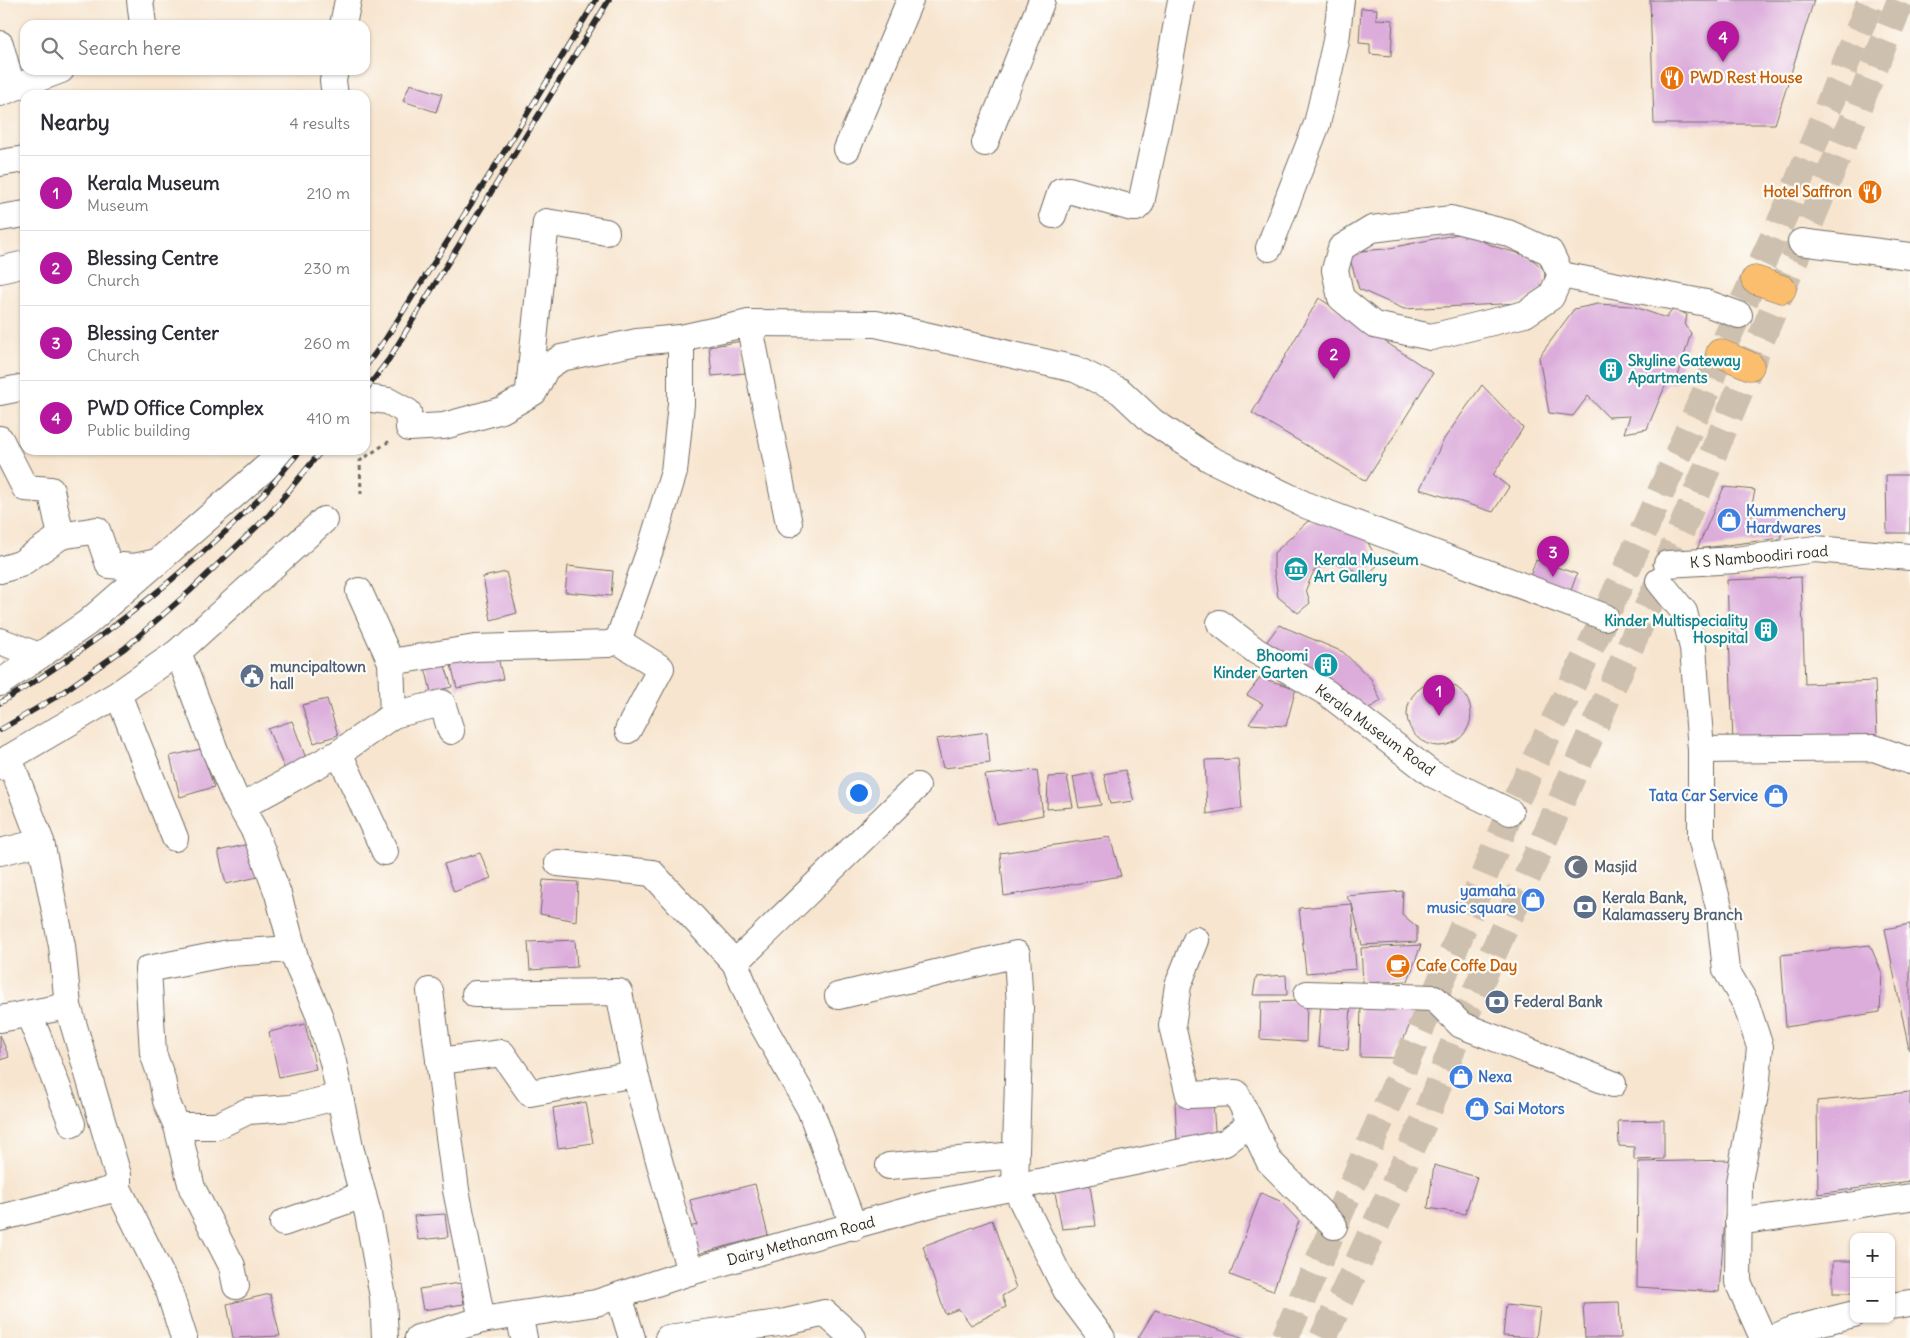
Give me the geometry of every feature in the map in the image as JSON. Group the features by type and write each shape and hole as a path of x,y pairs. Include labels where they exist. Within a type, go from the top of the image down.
{"highway":[{"path":"1755,280 1782,289"},
{"path":"1720,353 1750,366"}],"street":[{"path":"140,0 142,20"},
{"path":"344,20 348,0"},
{"path":"846,149 910,0"},
{"path":"985,143 1042,0"},
{"path":"1053,215 1061,191 1070,190 1132,208 1136,208 1141,203 1162,106 1181,0"},
{"path":"1269,248 1317,124 1336,41 1341,0"},
{"path":"0,44 6,90 52,80"},
{"path":"334,75 334,90"},
{"path":"0,163 20,160"},
{"path":"0,218 20,215"},
{"path":"1451,219 1508,233 1550,252 1561,275 1551,297 1525,314 1431,338 1374,325 1341,298 1335,270 1340,248 1372,229 1451,219"},
{"path":"528,395 546,222 606,232"},
{"path":"1801,242 1910,256"},
{"path":"0,270 20,265"},
{"path":"1561,275 1706,303 1739,315"},
{"path":"749,323 789,524"},
{"path":"370,399 388,401 408,412 408,428 444,426 502,410 534,392 546,368 561,358 637,342 680,338 749,323 876,324 1075,368 1120,391 1152,421 1210,459 1308,506 1605,617"},
{"path":"618,641 652,544 674,472 681,404 680,338"},
{"path":"0,392 20,388"},
{"path":"0,439 25,488 51,490 61,536"},
{"path":"0,683 87,623 280,455"},
{"path":"184,1338 169,1291 118,1188 118,1175 68,1006 62,946 41,842 4,763 118,694 178,652 324,520"},
{"path":"0,570 20,564 61,536 97,530 109,565 134,567 157,562"},
{"name":"K S Namboodiri road","path":"1701,750 1693,648 1684,612 1663,573 1815,549 1910,558"},
{"path":"360,591 390,662 393,714"},
{"name":"Kerala Museum Road","path":"1220,623 1256,651 1327,693 1432,774 1510,812"},
{"path":"0,641 39,656"},
{"path":"390,662 475,648 608,644 618,641 661,668 628,730"},
{"path":"178,652 216,753 255,832 278,894 292,949 319,1015 333,1062 383,1297 385,1338"},
{"path":"118,694 175,838"},
{"path":"241,807 339,753 393,714 442,703 451,731"},
{"path":"1763,1338 1738,1282 1739,1182 1756,1089 1760,1047 1746,1004 1726,970 1719,907 1701,838 1701,750 1874,748 1910,761"},
{"path":"339,753 385,852"},
{"path":"735,963 918,786"},
{"path":"0,852 41,842"},
{"path":"558,863 652,873 735,963 753,1008 810,1109 854,1227"},
{"path":"1196,940 1178,985 1172,1026 1189,1095 1236,1092 1269,1161 1334,1226"},
{"path":"236,1286 232,1266 192,1188 177,1126 166,1101 162,1079 153,1053 148,969 228,953 292,949"},
{"path":"838,996 1017,954 1020,1008 1015,1187 1066,1290 1102,1338"},
{"path":"430,991 456,1190 482,1320"},
{"path":"475,994 619,992 635,1074 690,1272"},
{"path":"1307,994 1434,998 1461,1025 1613,1084"},
{"path":"0,1019 68,1006"},
{"path":"29,1014 72,1124"},
{"path":"439,1061 502,1053 530,1092 635,1074"},
{"path":"177,1126 217,1126 248,1111 291,1108 340,1096"},
{"name":"Dairy Methanam Road","path":"418,1338 482,1320 521,1327 690,1272 935,1203 1225,1143 1251,1123"},
{"path":"889,1166 1016,1155"},
{"path":"0,1218 118,1188"},
{"path":"283,1222 362,1195"},
{"path":"1738,1222 1910,1197"},
{"path":"619,1296 632,1338"},
{"path":"1895,1305 1910,1303"},
{"path":"668,1338 786,1322 825,1313 853,1338"},
{"path":"1773,1338 1794,1328 1850,1315"}],"path":[{"path":"370,454 408,428"},
{"path":"361,494 360,461 369,455"}],"building":[{"path":"1650,0 1814,0 1775,124 1654,124"},
{"path":"1361,8 1377,9 1376,19 1393,20 1391,56 1370,54 1370,44 1359,43"},
{"path":"410,84 442,94 436,112 403,101"},
{"path":"1463,233 1496,247 1528,256 1545,270 1544,288 1520,303 1404,309 1359,289 1348,252 1385,249"},
{"path":"1319,298 1433,373 1366,481 1252,413"},
{"name":"Skyline Gateway Apartments","path":"1598,304 1632,306 1666,318 1674,308 1687,315 1685,326 1691,333 1676,383 1666,384 1647,429 1624,433 1630,416 1608,417 1588,396 1573,416 1549,413 1539,357 1574,309"},
{"path":"741,341 745,373 712,376 709,347"},
{"path":"1482,385 1523,428 1493,475 1509,487 1493,512 1420,489 1444,439"},
{"path":"1886,475 1910,475 1910,533 1887,533"},
{"path":"1724,487 1755,490 1750,514 1780,511 1781,538 1697,549"},
{"name":"Kerala Museum Art Gallery","path":"1326,520 1365,537 1379,564 1367,575 1337,564 1323,566 1314,571 1306,589 1310,603 1298,613 1278,597 1274,571 1274,553 1308,521"},
{"path":"1536,560 1577,574 1570,593 1529,579"},
{"path":"568,566 613,571 611,596 565,592"},
{"path":"506,572 517,613 491,620 483,577"},
{"name":"Kinder Multispeciality Hospital","path":"1801,577 1805,684 1875,681 1877,737 1733,743 1727,580"},
{"name":"Bhoomi Kinder Garten","path":"1279,625 1343,652 1371,679 1381,701 1363,712 1265,644"},
{"path":"497,653 503,679 457,688 450,661"},
{"path":"424,663 444,663 452,687 431,692"},
{"path":"1260,678 1296,688 1286,726 1249,724 1263,704 1247,695"},
{"path":"1433,682 1445,682 1462,691 1469,702 1471,714 1469,726 1462,737 1445,746 1433,746 1421,741 1412,732 1407,720 1407,708 1412,696 1421,687"},
{"path":"327,699 338,735 314,743 302,705"},
{"path":"292,721 307,761 285,770 268,729"},
{"path":"987,732 990,763 943,768 936,739"},
{"path":"201,749 214,787 180,797 170,756"},
{"path":"1238,759 1242,808 1207,814 1205,760"},
{"path":"1037,770 1043,815 996,824 985,775"},
{"path":"1125,770 1134,801 1110,804 1104,774"},
{"path":"1092,773 1101,805 1079,808 1073,777"},
{"path":"1067,776 1073,807 1047,809 1048,777"},
{"path":"1110,837 1121,876 1004,896 1000,853"},
{"path":"249,844 258,877 226,884 218,851"},
{"path":"480,853 491,878 454,892 444,864"},
{"path":"543,880 578,882 576,921 540,914"},
{"path":"1403,891 1402,914 1417,927 1417,942 1362,945 1352,904 1346,896"},
{"path":"1352,904 1356,969 1306,973 1299,908"},
{"path":"1910,924 1910,1050 1909,1050 1885,929"},
{"path":"575,940 577,967 530,970 528,942"},
{"path":"1421,945 1408,981 1363,983 1361,948"},
{"path":"1870,945 1882,973 1880,1012 1786,1027 1781,955"},
{"path":"1286,975 1287,995 1253,995 1256,977"},
{"path":"1361,1000 1419,1004 1395,1058 1360,1057"},
{"path":"1307,1001 1306,1042 1260,1039 1261,1002"},
{"path":"1321,1002 1351,1006 1348,1050 1318,1047"},
{"path":"305,1024 316,1069 279,1077 269,1032"},
{"path":"0,1035 9,1057 0,1060"},
{"path":"1910,1092 1910,1181 1818,1194 1817,1101"},
{"path":"586,1102 593,1143 558,1148 553,1108"},
{"path":"1175,1102 1213,1103 1216,1143 1177,1142"},
{"path":"1664,1120 1664,1159 1634,1160 1634,1147 1619,1146 1618,1121"},
{"path":"1730,1160 1719,1292 1637,1287 1638,1162"},
{"path":"1434,1165 1477,1177 1465,1214 1428,1208"},
{"path":"1089,1178 1096,1226 1062,1229 1053,1182"},
{"path":"755,1184 768,1235 690,1256 681,1229 697,1225 690,1200"},
{"path":"1261,1193 1280,1201 1299,1221 1273,1291 1230,1275"},
{"path":"445,1214 448,1237 418,1240 414,1216"},
{"path":"992,1220 1016,1288 1002,1296 1006,1307 971,1325 959,1309 945,1314 923,1246"},
{"path":"1833,1261 1850,1261 1850,1293 1833,1293"},
{"path":"460,1283 464,1304 423,1310 419,1289"},
{"path":"270,1294 280,1336 233,1338 227,1304"},
{"path":"1619,1302 1621,1338 1585,1338 1583,1303"},
{"path":"1506,1305 1540,1309 1536,1338 1503,1336"},
{"path":"1155,1310 1245,1338 1138,1338"}],"tunnel":[{"path":"1285,1338 1434,998 1510,812 1605,617 1705,394 1720,353 1791,200 1871,0"},
{"path":"1323,1338 1425,1119 1461,1025 1667,564 1857,110 1901,0"}],"railway":[{"path":"370,360 385,340 509,144 596,0"},
{"path":"370,384 389,359 609,0"},
{"path":"0,703 102,635 166,585 256,502 297,455"},
{"path":"0,730 56,697 125,648 190,591 269,515 318,455"}],"place":[{"name":"PWD Office Complex","path":"1723,62"},
{"name":"PWD Rest House","path":"1672,78"},
{"name":"Hotel Saffron","path":"1870,192"},
{"name":"Skyline Gateway Apartments","path":"1611,370"},
{"name":"Blessing Centre","path":"1334,379"},
{"name":"Kummenchery Hardwares","path":"1729,520"},
{"name":"Kerala Museum Art Gallery","path":"1296,569"},
{"name":"Blessing Center","path":"1553,577"},
{"name":"Kinder Multispeciality Hospital","path":"1766,630"},
{"name":"Bhoomi Kinder Garten","path":"1326,665"},
{"name":"muncipaltown hall","path":"252,676"},
{"name":"Kerala Museum","path":"1439,716"},
{"name":"Tata Car Service","path":"1776,796"},
{"name":"Masjid","path":"1576,867"},
{"name":"yamaha music square","path":"1533,900"},
{"name":"Kerala Bank, Kalamassery Branch","path":"1585,907"},
{"name":"Cafe Coffe Day","path":"1398,966"},
{"name":"Federal Bank","path":"1497,1002"},
{"name":"Nexa","path":"1461,1077"},
{"name":"Sai Motors","path":"1477,1109"}]}
